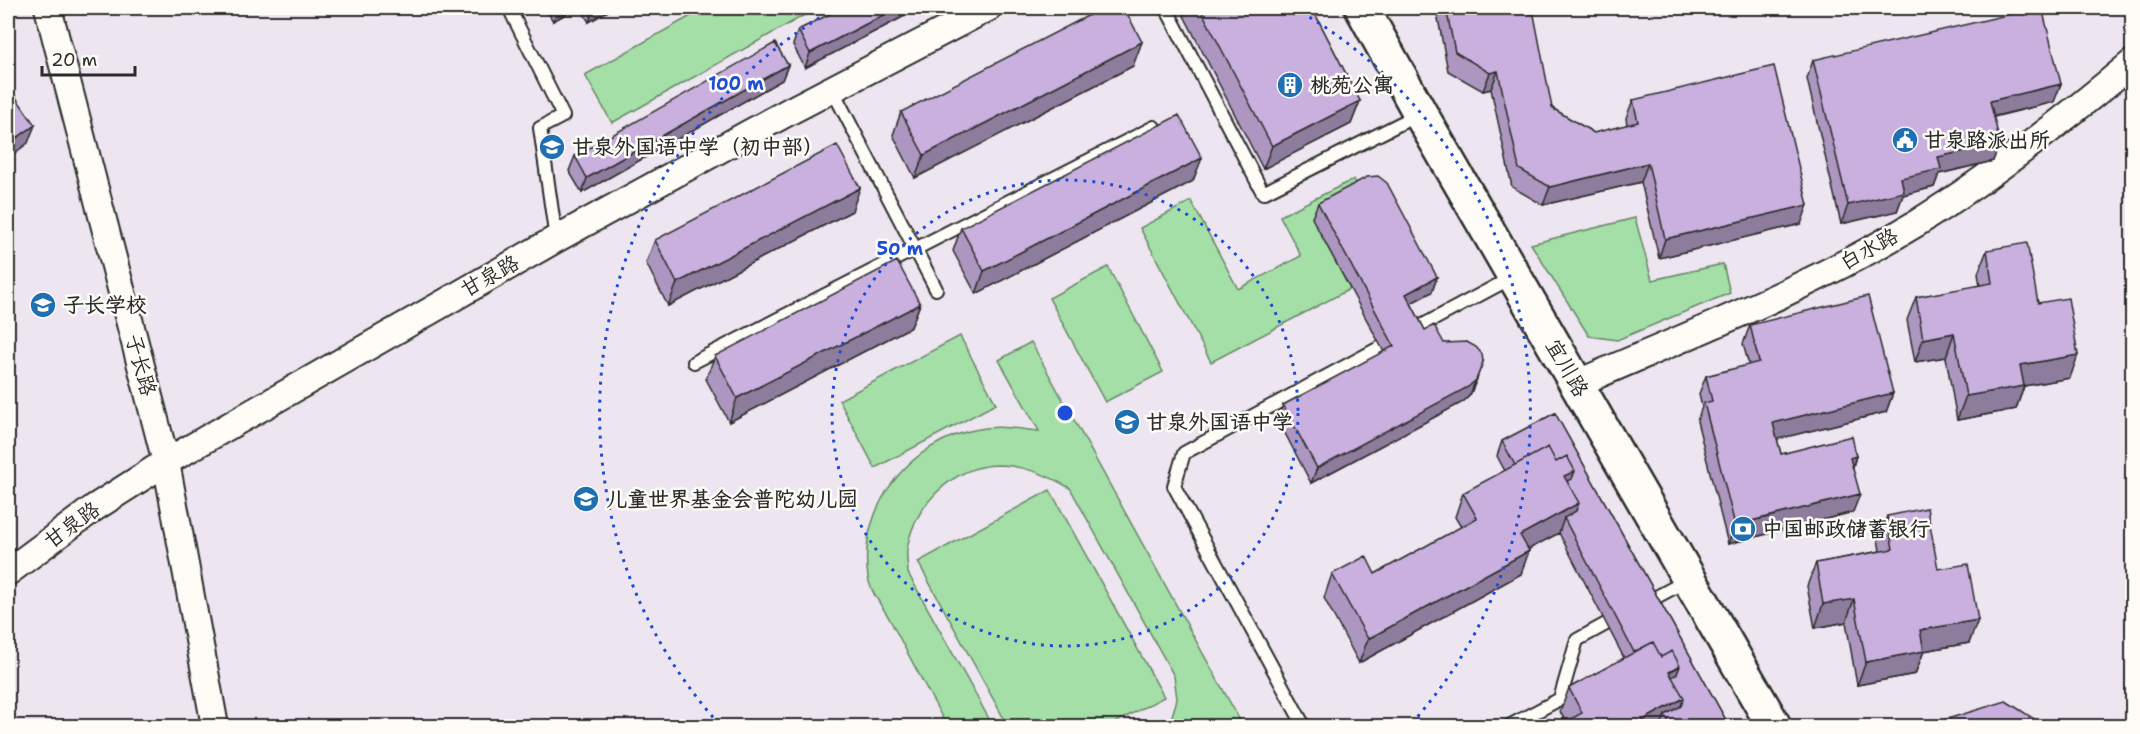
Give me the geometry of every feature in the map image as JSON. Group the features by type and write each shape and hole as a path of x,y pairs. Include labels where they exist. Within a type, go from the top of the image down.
{"street":[{"name":"子长路","path":"48,8 166,462 215,726"},
{"name":"甘泉路","path":"8,572 94,508 166,462 556,239 832,89 988,8"},
{"name":"宜川路","path":"1362,8 1772,726"},
{"name":"白水路","path":"1576,384 1786,293 1854,259 1918,222 1998,169 2133,63"}],"lane":[{"path":"509,8 562,116 540,128 556,239"},
{"path":"1166,8 1263,193 1420,113"},
{"path":"832,89 936,289"},
{"path":"694,362 1154,127"},
{"path":"1412,331 1514,277"},
{"path":"1304,726 1174,486 1184,453 1381,347"},
{"path":"1647,602 1690,580"},
{"path":"1509,726 1560,699 1577,640 1606,624"}],"green space":[{"path":"705,8 817,8 612,123 585,75"},
{"path":"1354,179 1362,193 1313,218 1350,289 1211,362 1140,228 1191,201 1238,289 1301,256 1280,216"},
{"path":"1635,218 1652,280 1723,264 1730,293 1617,340 1589,336 1531,244"},
{"path":"1108,267 1163,372 1105,402 1049,298"},
{"path":"960,336 996,404 875,468 839,400"},
{"path":"1031,342 1243,726 1169,726 1177,699 1174,676 1070,488 1035,472 997,465 980,467 965,473 950,481 937,492 917,519 907,550 908,573 993,726 947,726 871,588 868,577 867,551 871,526 880,502 894,481 911,462 931,447 954,436 979,429 994,427 1039,431 999,360"},
{"path":"1050,490 1164,697 1109,726 1008,726 918,562"}],"building":[{"path":"842,8 897,8 810,53 798,30"},
{"path":"1103,8 1124,8 1142,42 924,155 901,112"},
{"name":"桃苑公寓","path":"1200,8 1312,8 1360,101 1272,146"},
{"path":"1446,8 1520,8 1534,15 1552,108 1594,133 1638,122 1633,100 1774,66 1808,205 1665,239 1648,163 1550,187 1519,169 1498,71 1490,73 1455,52"},
{"name":"甘泉路派出所","path":"2042,8 2061,84 1990,101 2000,143 1938,157 1941,169 1901,178 1904,192 1848,205 1813,60"},
{"path":"775,43 788,65 587,178 575,156"},
{"path":"8,86 35,125 8,144"},
{"path":"1179,115 1202,158 984,271 961,228"},
{"path":"837,145 860,188 677,283 655,240"},
{"path":"1378,176 1387,183 1437,277 1406,294 1425,330 1434,325 1444,343 1467,342 1482,354 1483,362 1476,380 1468,387 1317,468 1283,405 1394,346 1318,203 1367,177"},
{"path":"2027,243 2038,303 2068,298 2078,355 2020,365 2024,386 1966,396 1954,333 1923,339 1916,297 1992,283 1987,250"},
{"path":"897,261 920,304 737,398 715,356"},
{"path":"1868,296 1893,393 1773,423 1781,454 1852,436 1856,456 1850,458 1860,494 1735,525 1704,403 1712,401 1706,376 1759,362 1750,325"},
{"path":"1555,413 1727,722 1719,726 1671,726 1665,715 1681,706 1684,698 1672,677 1677,674 1680,666 1672,651 1661,657 1653,642 1634,652 1564,518 1576,511 1579,503 1567,481 1572,479 1575,471 1567,456 1556,462 1548,447 1515,465 1502,441"},
{"path":"1548,447 1556,462 1567,456 1575,471 1564,476 1579,503 1520,535 1529,551 1368,639 1332,574 1366,556 1375,574 1477,518 1463,493"},
{"path":"1927,508 1938,569 1968,564 1978,620 1920,630 1924,651 1866,662 1854,599 1823,604 1816,563 1893,549 1887,516"},
{"path":"1653,642 1661,657 1672,651 1680,666 1669,672 1684,698 1632,726 1558,726 1582,713 1569,688"},
{"path":"2006,701 2045,726 1929,726 1931,724"}],"place":[{"name":"桃苑公寓","path":"1290,85"},
{"name":"甘泉路派出所","path":"1905,140"},
{"name":"甘泉外国语中学（初中部）","path":"552,147"},
{"name":"子长学校","path":"43,305"},
{"name":"甘泉外国语中学","path":"1127,422"},
{"name":"儿童世界基金会普陀幼儿园","path":"586,499"},
{"name":"中国邮政储蓄银行","path":"1743,529"}]}
